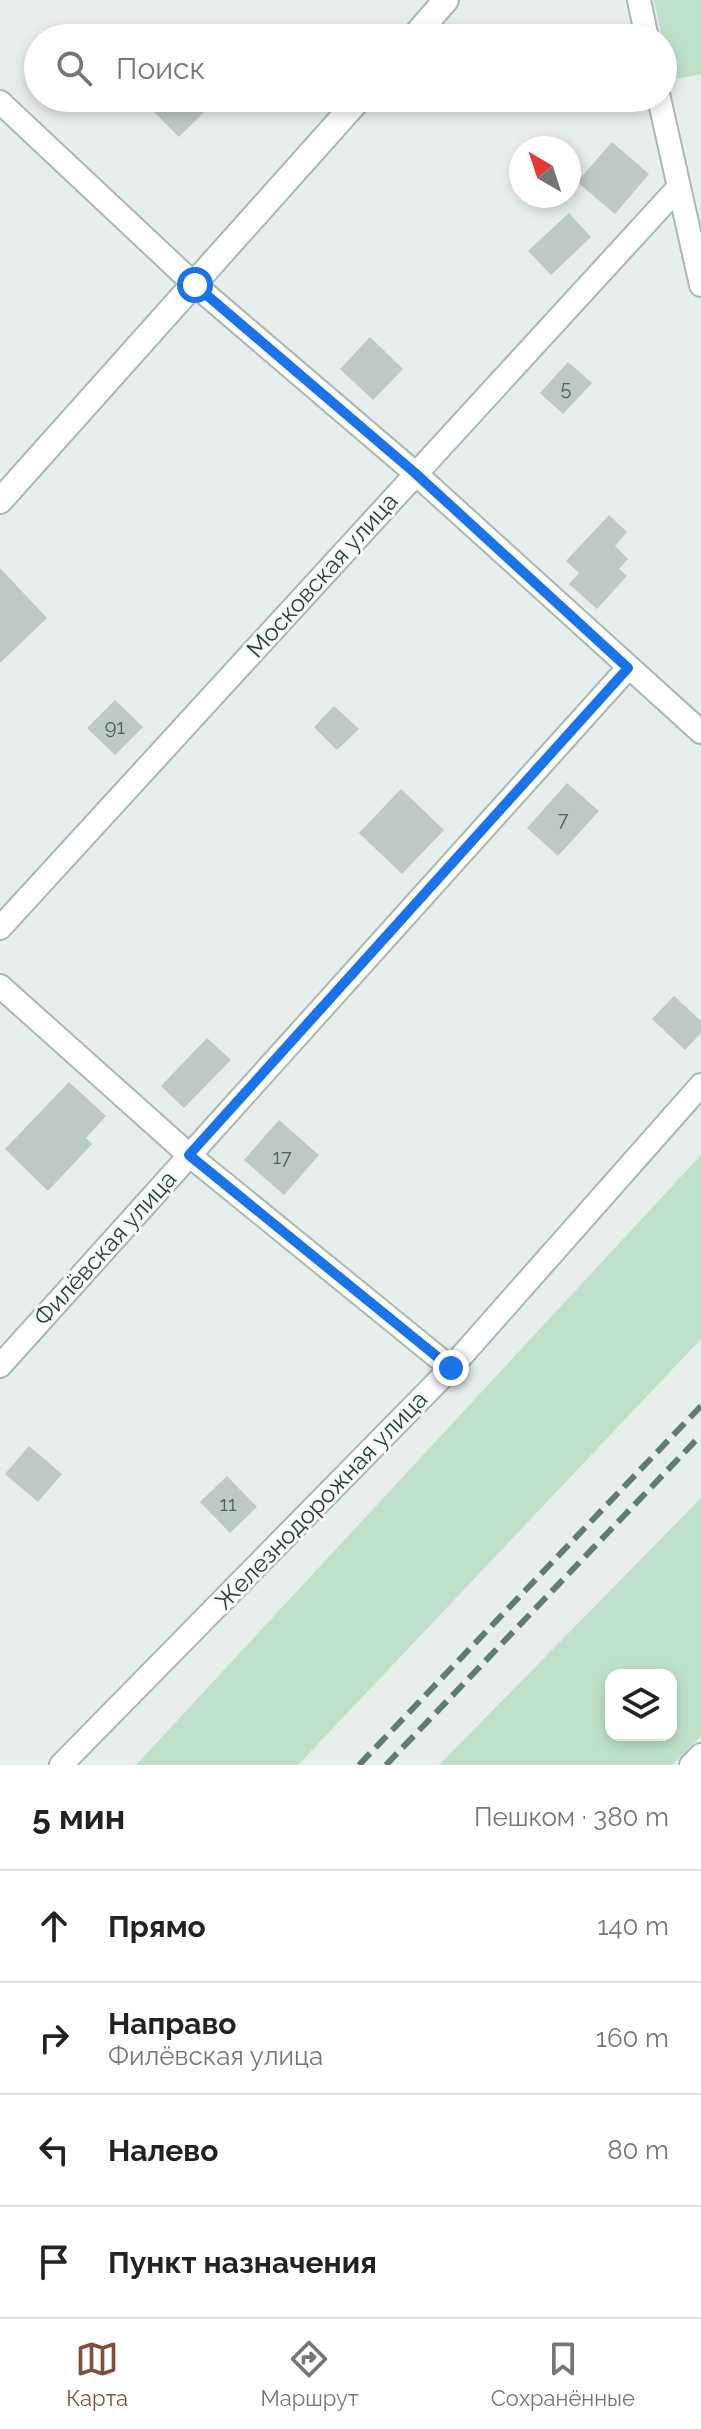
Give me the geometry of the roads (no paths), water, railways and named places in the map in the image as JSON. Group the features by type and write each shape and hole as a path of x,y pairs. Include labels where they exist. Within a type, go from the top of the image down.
{"street":[{"path":"425,24 446,0"},
{"path":"639,0 644,24"},
{"path":"0,102 195,285 415,473 701,732"},
{"path":"0,501 348,112"},
{"path":"662,112 701,285"},
{"name":"Московская улица","path":"0,928 678,188"},
{"name":"Филёвская улица","path":"0,1366 628,668"},
{"path":"0,986 189,1155 451,1368"},
{"name":"Железнодорожная улица","path":"61,1765 451,1368 701,1085"},
{"path":"691,1765 701,1755"}],"railway":[{"path":"359,1765 701,1406"},
{"path":"386,1765 701,1435"}]}
